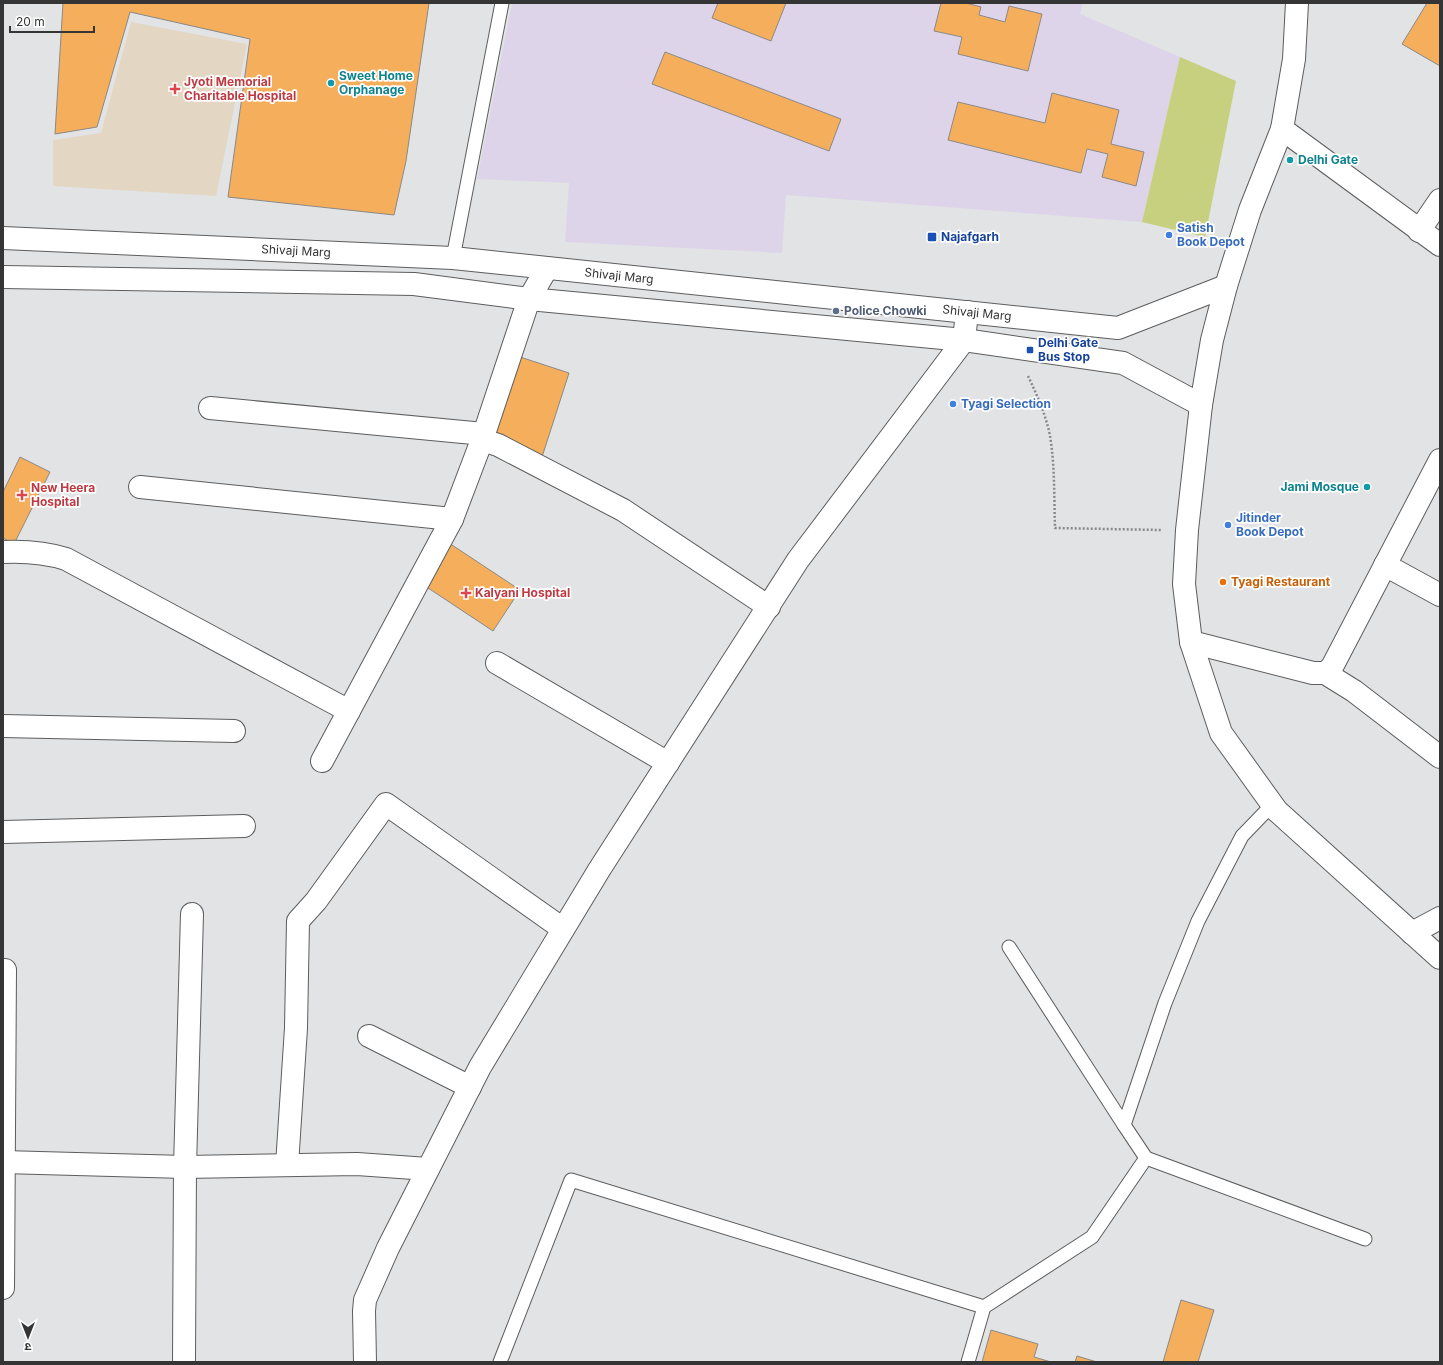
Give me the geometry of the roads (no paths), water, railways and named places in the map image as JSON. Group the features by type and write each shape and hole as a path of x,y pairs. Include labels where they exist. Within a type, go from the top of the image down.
{"street":[{"path":"1297,3 1294,58 1282,128 1250,210 1226,286 1212,340 1200,405 1187,530 1184,584 1191,642 1221,733 1272,805 1341,870 1440,958"},
{"path":"1282,128 1440,245"},
{"path":"1419,230 1440,200"},
{"name":"Shivaji Marg","path":"3,238 453,258 1118,328 1226,286"},
{"path":"161,280 163,245"},
{"path":"322,760 452,519 483,437 529,299 547,268"},
{"path":"3,277 414,284 529,299 964,340 1123,363 1200,405"},
{"path":"365,1362 365,1300 388,1248 480,1067 599,870 798,560 964,340 967,312"},
{"path":"210,408 483,437 623,510 769,607"},
{"path":"1325,673 1332,667 1440,460"},
{"path":"140,487 452,519"},
{"path":"3,552 34,551 66,559 349,711"},
{"path":"1385,565 1440,595"},
{"path":"1191,642 1313,673 1325,673 1354,691 1440,757"},
{"path":"497,663 668,763"},
{"path":"3,726 234,731"},
{"path":"287,1165 296,1028 298,921 316,900 386,804 564,929"},
{"path":"3,832 244,826"},
{"path":"184,1362 185,1167 192,914"},
{"path":"1412,933 1440,918"},
{"path":"3,1288 4,970"},
{"path":"369,1036 470,1087"},
{"path":"4,1162 185,1167 357,1164 428,1168"}],"lane":[{"path":"453,258 502,3"},
{"path":"1124,1125 1165,1003 1198,921 1242,836 1272,805"},
{"path":"1009,947 1146,1158 1365,1239"},
{"path":"968,1362 984,1307 1092,1237 1146,1158"},
{"path":"500,1362 571,1180 984,1307"}],"place":[{"name":"Sweet Home Orphanage","path":"331,83"},
{"name":"Jyoti Memorial Charitable Hospital","path":"175,89"},
{"name":"Delhi Gate","path":"1290,160"},
{"name":"Satish Book Depot","path":"1169,235"},
{"name":"Najafgarh","path":"932,237"},
{"name":"Police Chowki","path":"836,311"},
{"name":"Delhi Gate Bus Stop","path":"1030,350"},
{"name":"Tyagi Selection","path":"953,404"},
{"name":"Jami Mosque","path":"1367,487"},
{"name":"New Heera Hospital","path":"22,495"},
{"name":"Jitinder Book Depot","path":"1228,525"},
{"name":"Tyagi Restaurant","path":"1223,582"},
{"name":"Kalyani Hospital","path":"466,593"}]}
